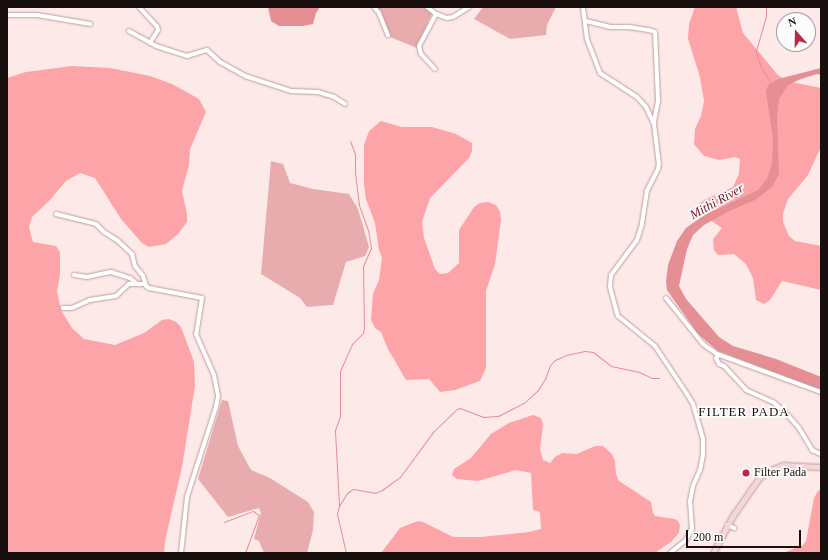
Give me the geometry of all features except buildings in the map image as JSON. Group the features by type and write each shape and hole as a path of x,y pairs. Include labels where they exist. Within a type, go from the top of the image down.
{"main road":[{"path":"713,553 727,525 759,478 770,470 784,466 821,466"}],"street":[{"path":"139,7 157,26 158,30 150,43"},
{"path":"374,7 379,13 388,35"},
{"path":"427,7 436,14 447,18 453,17 469,7"},
{"path":"584,7 587,39 600,73 637,97 646,107 654,124"},
{"path":"435,69 421,54 419,46 436,14"},
{"path":"7,15 37,15 90,24"},
{"path":"586,21 610,27 636,28 655,32 658,101 654,124 659,162 658,169 648,186 642,224 637,240 611,275 610,287 618,316 655,346 687,394 693,404 703,439 703,456 700,470 693,486 690,501 692,529 686,540 670,553"},
{"path":"129,31 150,43 187,56 207,50 220,62 245,76 291,91 318,92 345,104"},
{"path":"56,214 100,226 104,232 117,240 132,254 135,266 143,276 145,284 148,288 202,298 196,334 211,365 217,385 216,407 186,498 181,553"},
{"path":"74,275 87,277 111,272 130,278 136,283"},
{"path":"63,308 72,308 90,300 116,296 129,284 145,284"},
{"path":"666,298 703,344 719,354 821,392"},
{"path":"719,354 716,358 719,364 724,366 746,390 773,402 783,410 799,428 809,447 816,453 821,454"},
{"path":"727,525 734,528"}],"shaded area":[{"path":"268,7 320,7 316,13 313,24 303,26 279,26 271,21"},
{"path":"377,7 424,7 432,13 417,48 390,37"},
{"path":"483,7 556,7 547,25 546,35 510,39 474,19"},
{"path":"695,7 736,7 743,33 777,74 786,81 821,88 821,147 808,175 788,199 783,214 783,222 789,236 795,241 821,246 821,290 782,281 770,300 764,304 756,300 753,278 746,264 734,254 718,255 714,250 713,239 722,228 696,211 699,204 704,200 733,187 739,174 740,159 735,157 719,160 704,156 694,144 695,129 701,116 704,101 700,77 688,39 689,24"},
{"path":"72,66 110,68 150,76 172,84 199,99 206,112 190,149 189,165 182,191 187,214 187,222 178,234 166,244 149,247 142,243 121,219 95,178 80,173 66,181 50,200 32,217 29,227 33,242 56,246 60,252 60,275 57,291 61,310 72,328 84,339 115,345 144,333 162,320 169,319 176,322 181,327 194,362 195,386 182,467 165,541 164,553 7,553 7,78 26,72"},
{"path":"821,68 821,75 817,74 788,85 779,99 777,118 779,174 772,187 755,200 729,211 704,225 693,235 687,249 679,286 686,299 719,337 733,346 776,359 821,377 821,390 718,351 698,334 667,290 666,282 668,265 677,241 686,228 703,216 758,190 767,179 772,164 773,139 766,92 768,85 778,79"},
{"path":"381,121 402,127 432,127 456,134 472,143 472,151 469,158 430,198 422,222 424,238 435,269 440,274 448,273 459,263 459,230 474,207 480,203 488,202 496,205 500,212 501,220 495,264 486,291 486,368 480,381 455,390 440,392 429,379 406,380 388,349 381,332 375,328 371,320 373,294 379,280 382,258 379,250 375,223 366,199 364,185 364,145 369,131"},
{"path":"271,161 283,164 290,183 313,189 349,194 358,209 369,247 365,256 346,262 333,305 307,307 300,298 261,274"},
{"path":"222,400 228,401 238,446 251,470 270,478 308,502 314,512 313,530 307,553 264,553 259,541 254,539 261,513 259,508 228,517 198,479"},
{"path":"533,415 541,418 543,425 540,449 543,460 550,463 555,457 562,453 577,454 595,446 603,446 612,454 619,481 651,502 655,516 675,519 678,521 680,525 679,533 672,541 655,553 381,553 400,528 418,521 453,537 481,537 529,532 541,529 540,512 533,510 531,473 516,470 478,481 457,479 452,475 454,469 471,458 491,434 509,423"},
{"path":"821,489 821,553 783,553 803,545 806,541 814,498"}],"waterway":[{"path":"766,7 766,16 756,52 761,67 771,84"},
{"path":"339,505 335,430 340,416 340,371 352,344 363,333 363,266 371,248 368,230 359,205 355,174 355,154 350,141"},
{"path":"346,553 337,514 339,506 347,493 353,489 375,493 382,490 400,477 433,432 457,409 460,408 483,417 498,416 524,403 538,390 545,379 550,365 555,360 566,355 585,351 593,352 611,366 639,372 652,378 659,378"},
{"path":"224,522 253,511 259,515 245,553"}],"place":[{"name":"Filter Pada","path":"746,473"}],"district":[{"name":"FILTER PADA","path":"744,412"}],"water label":[{"name":"Mithi River","path":"717,202"}]}
